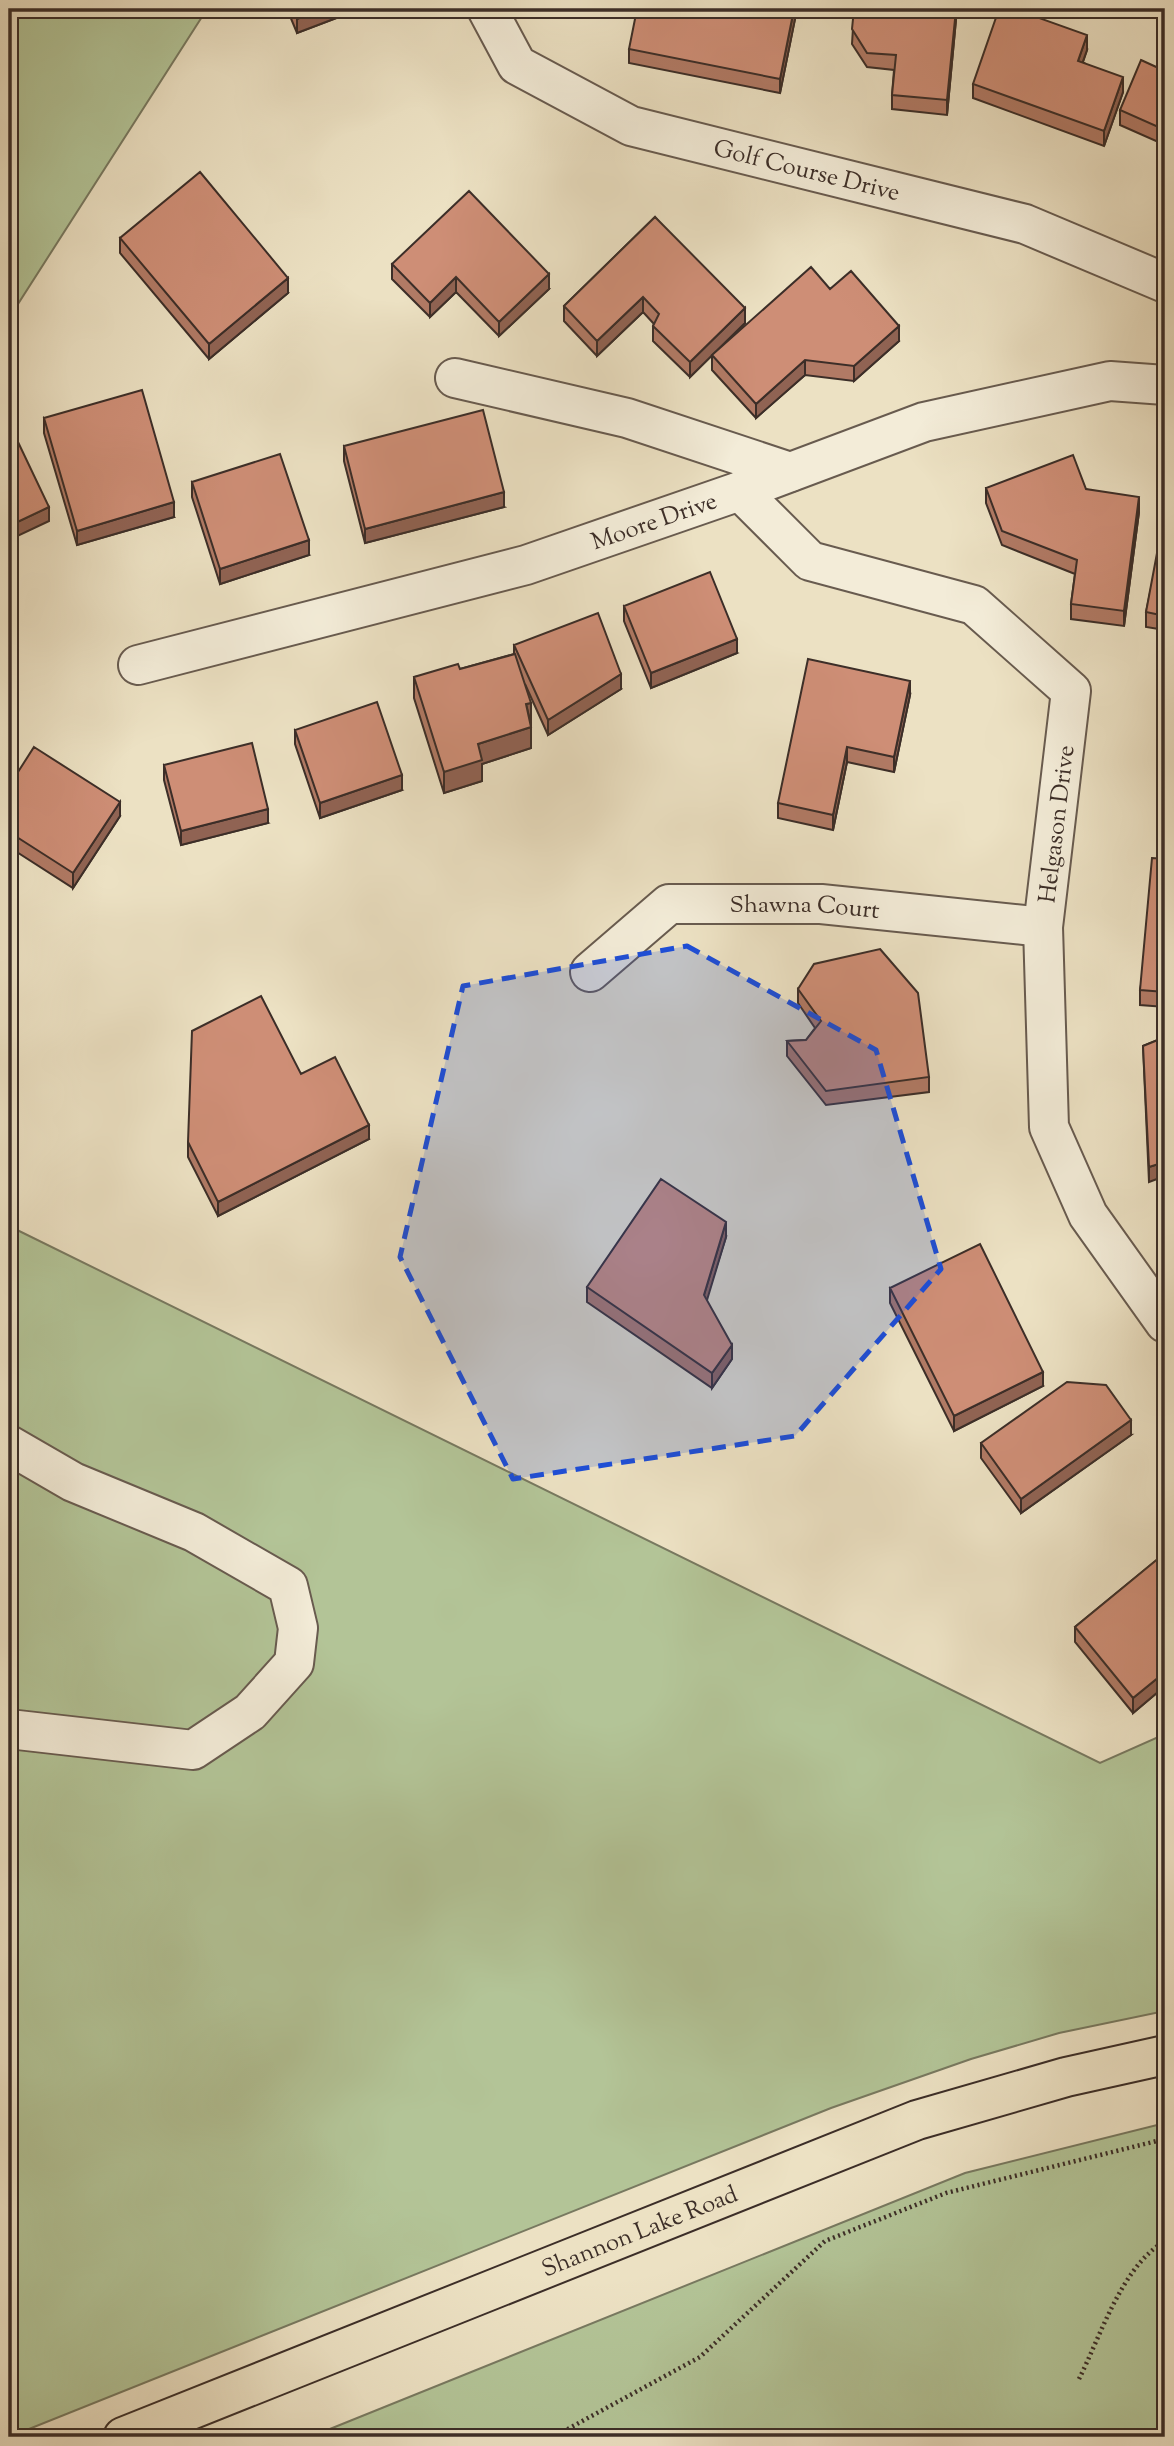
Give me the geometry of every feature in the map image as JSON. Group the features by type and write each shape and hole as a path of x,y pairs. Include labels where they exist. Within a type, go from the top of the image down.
{"main road":[{"name":"Shannon Lake Road","path":"124,2437 917,2120 1066,2077 1165,2055"}],"street":[{"name":"Golf Course Drive","path":"487,9 517,65 631,126 1025,224 1165,283"},
{"path":"455,378 627,418 790,472"},
{"name":"Moore Drive","path":"138,665 526,565 740,491 924,422 1110,381 1165,385"},
{"name":"Helgason Drive","path":"740,491 810,561 974,605 1071,691 1043,927 1049,1127 1088,1215 1165,1323"},
{"name":"Shawna Court","path":"590,972 669,904 821,904 1043,927"},
{"path":"9,1445 73,1482 194,1532 288,1586 298,1628 294,1663 250,1712 193,1750 9,1729"}],"path":[{"path":"553,2437 700,2357 825,2241 946,2193 1165,2139"},
{"path":"1079,2379 1119,2293 1150,2250 1165,2241"}],"highlighted area":[{"path":"687,946 876,1050 941,1269 795,1436 513,1479 400,1257 463,986"}],"green space":[{"path":"9,9 207,9 9,318"},
{"path":"9,1226 1100,1763 1165,1734 1165,2011 1059,2033 971,2059 831,2108 9,2437"},
{"path":"1165,2123 1165,2437 310,2437 965,2173"}],"building":[{"path":"293,9 322,9 297,19"},
{"path":"637,9 794,9 780,79 629,49"},
{"path":"854,9 956,9 947,100 892,95 896,55 867,53 852,29"},
{"path":"999,9 1014,9 1087,35 1078,61 1123,77 1104,131 973,84"},
{"path":"1141,60 1165,71 1165,130 1120,110"},
{"path":"200,172 288,278 209,344 120,238"},
{"path":"469,191 549,274 499,322 456,277 430,303 392,264"},
{"path":"655,217 745,308 690,362 653,326 659,314 643,297 597,341 564,306"},
{"path":"811,267 830,289 851,271 899,326 854,366 805,360 756,404 712,355"},
{"path":"142,390 174,502 77,531 44,418"},
{"path":"483,410 504,492 365,529 344,446"},
{"path":"18,442 49,507 9,526 9,446"},
{"path":"280,454 309,540 220,569 192,482"},
{"path":"1073,455 1086,489 1139,497 1124,611 1071,604 1077,560 1002,531 986,488"},
{"path":"1165,521 1165,616 1146,612"},
{"path":"710,572 737,639 651,673 624,606"},
{"path":"598,613 621,674 548,720 514,645"},
{"path":"515,654 531,703 526,704 531,727 478,744 482,760 444,772 414,677 458,664 460,669"},
{"path":"808,659 910,681 894,757 847,747 833,815 778,803"},
{"path":"377,702 402,775 320,803 295,730"},
{"path":"1160,729 1165,729 1165,774"},
{"path":"252,743 268,809 181,831 164,765"},
{"path":"34,747 120,802 73,873 9,832 9,786"},
{"path":"1152,858 1165,859 1165,992 1140,990"},
{"path":"880,949 918,993 929,1077 826,1091 787,1041 806,1040 821,1021 798,989 814,964"},
{"path":"261,996 301,1074 335,1057 369,1125 218,1202 188,1142 192,1031"},
{"path":"1165,1037 1165,1162 1149,1167 1143,1046"},
{"path":"661,1179 726,1222 704,1295 732,1345 712,1373 587,1287"},
{"path":"980,1244 1043,1372 954,1416 890,1288"},
{"path":"1067,1382 1106,1385 1131,1420 1021,1499 981,1443"},
{"path":"1165,1553 1165,1672 1133,1698 1075,1627"}]}
